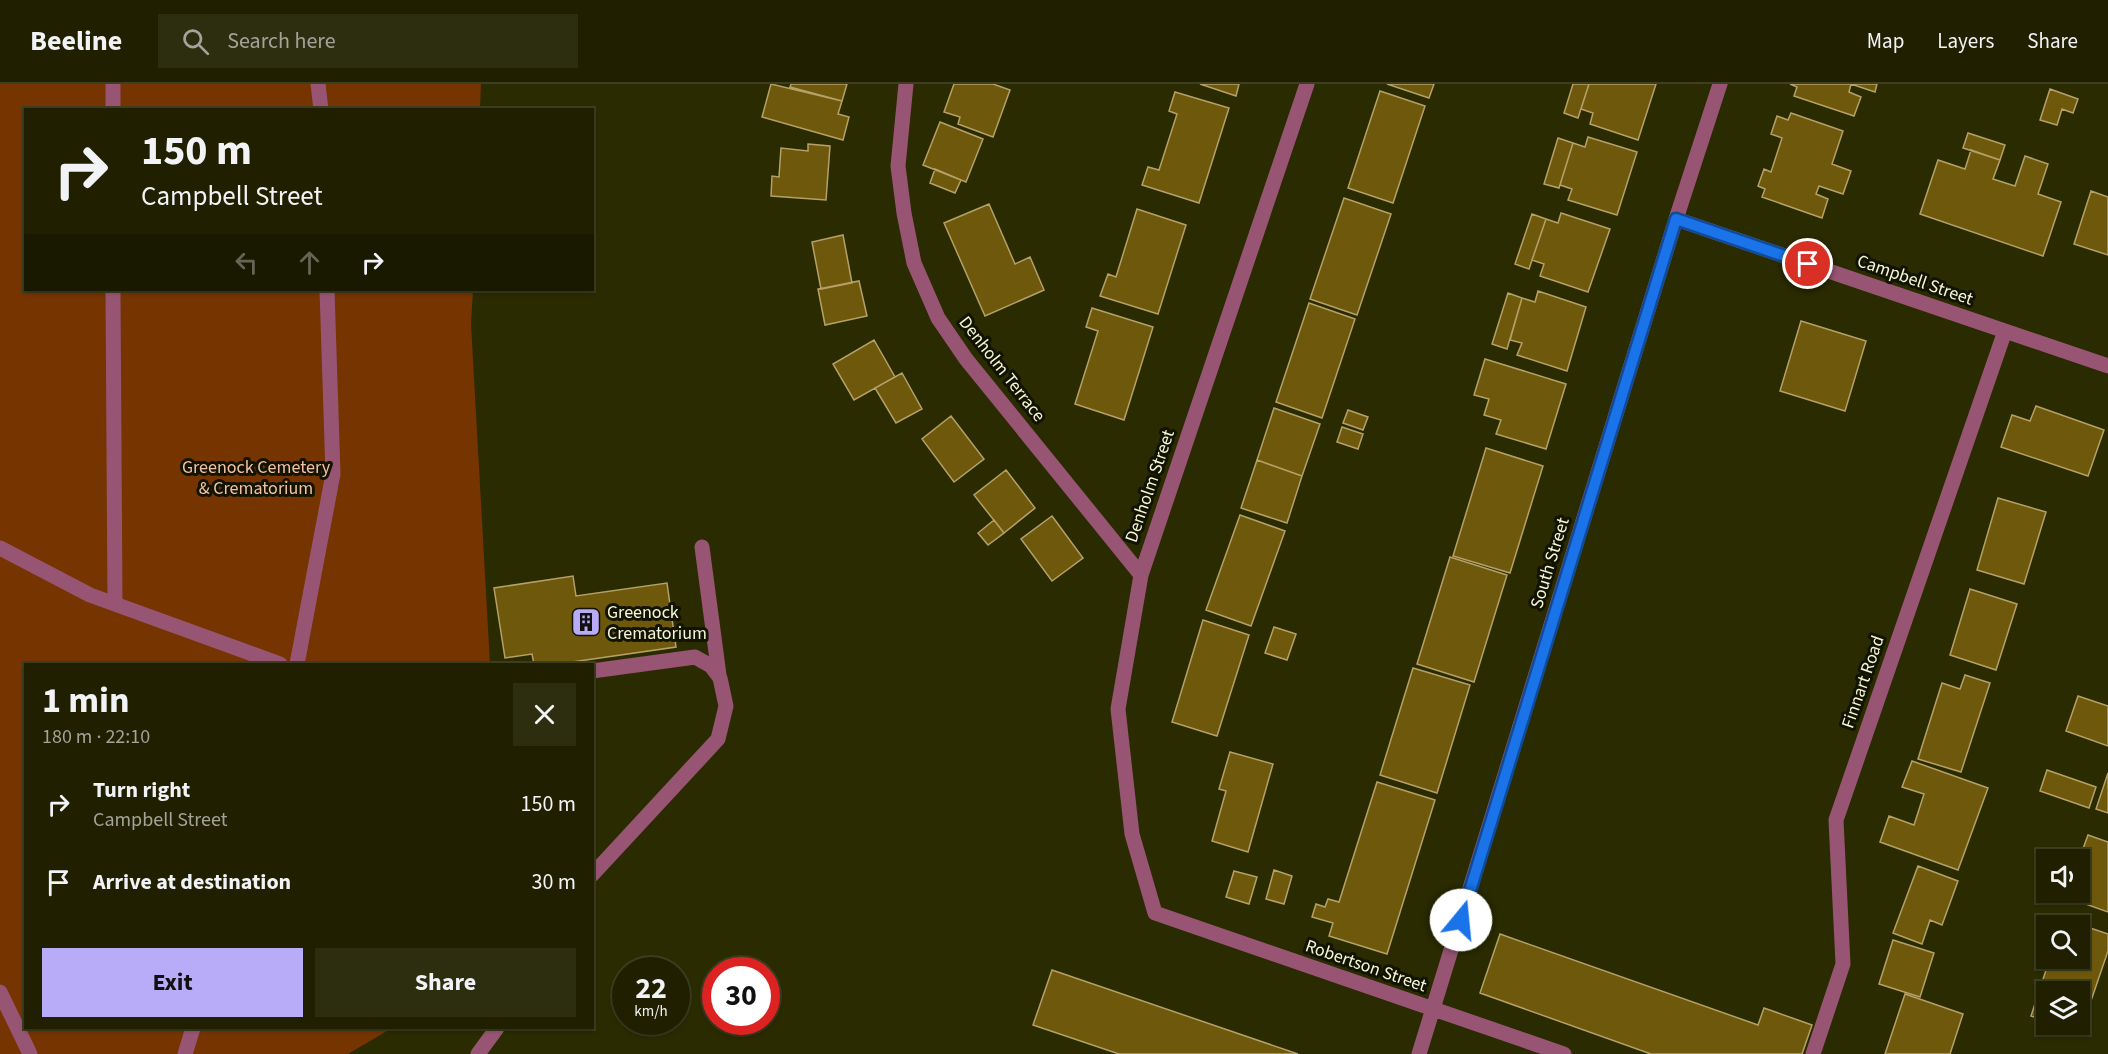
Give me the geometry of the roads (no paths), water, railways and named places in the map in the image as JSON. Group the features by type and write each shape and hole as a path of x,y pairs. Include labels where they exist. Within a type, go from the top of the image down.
{"street":[{"path":"113,84 113,108"},
{"path":"318,84 321,108"},
{"name":"Denholm Terrace","path":"906,84 897,166 914,263 938,318 966,359 1141,574"},
{"name":"Denholm Street","path":"1155,913 1132,834 1118,709 1141,574 1307,84"},
{"name":"South Street","path":"1419,1054 1676,219 1720,84"},
{"name":"Campbell Street","path":"1676,219 2108,366"},
{"path":"113,291 115,604"},
{"path":"297,663 333,474 327,291"},
{"name":"Finnart Road","path":"1813,1054 1844,964 1836,820 2005,331"},
{"path":"594,873 691,758 718,739 726,706 702,547"},
{"path":"0,548 90,595 277,663"},
{"path":"594,671 695,657 711,666 720,678"},
{"name":"Robertson Street","path":"1155,913 1564,1054"},
{"path":"0,992 30,1054"},
{"path":"185,1054 194,1029"},
{"path":"478,1054 496,1029"}],"place":[{"name":"Greenock Crematorium","path":"586,622"}],"park label":[{"name":"Greenock Cemetery & Crematorium","path":"256,478"}]}
